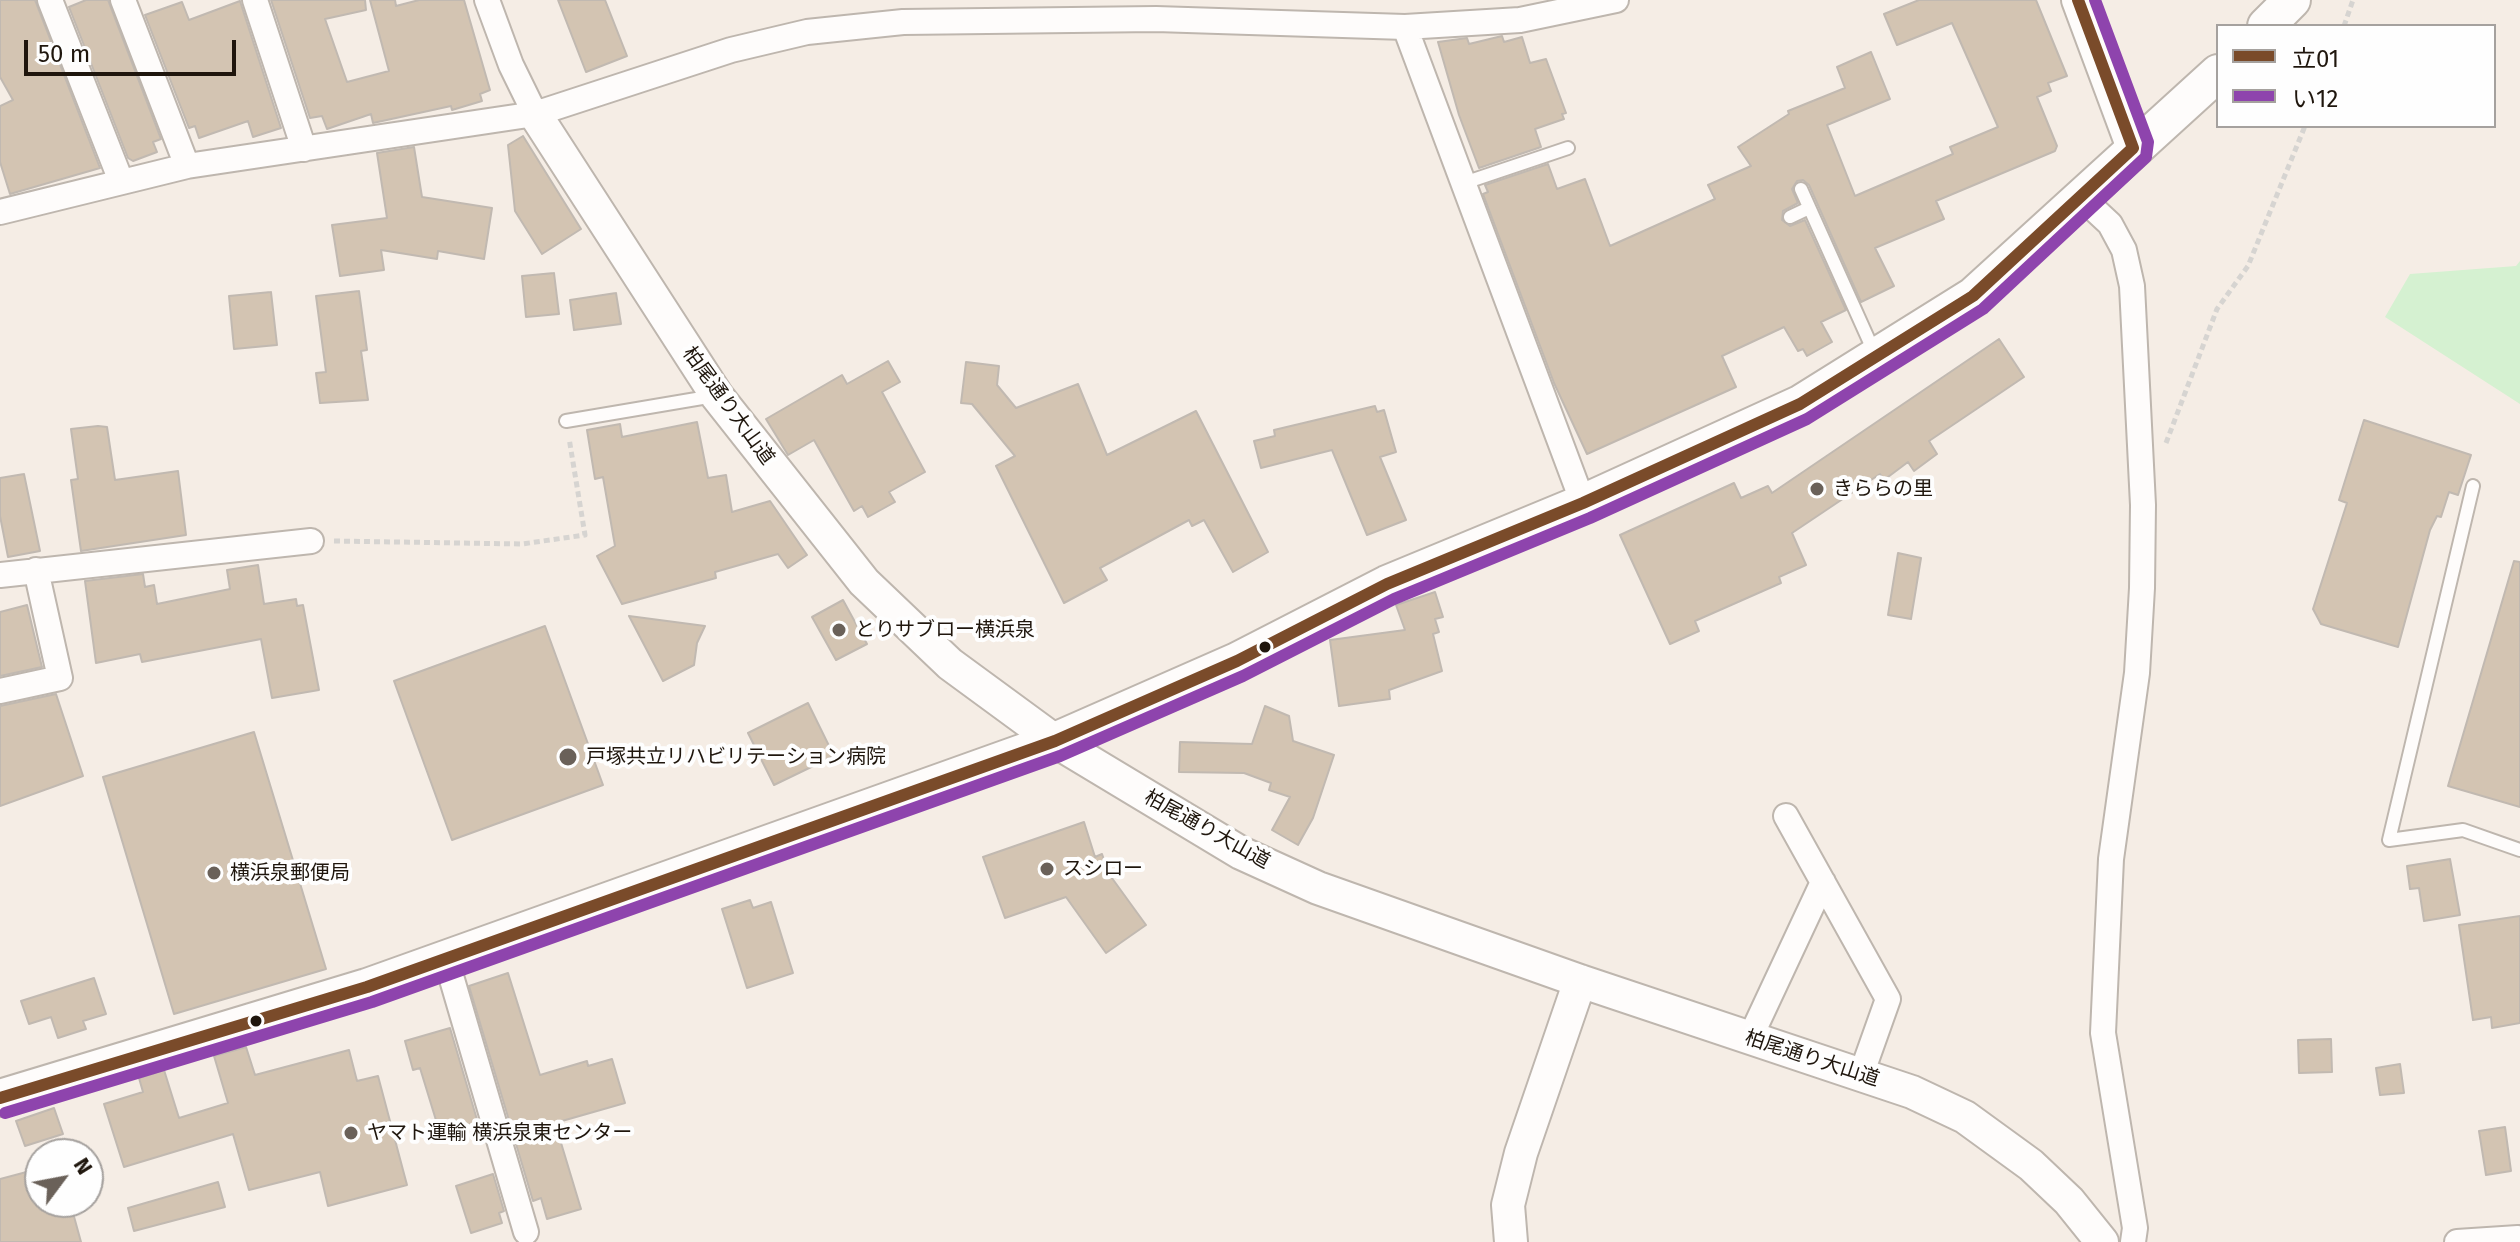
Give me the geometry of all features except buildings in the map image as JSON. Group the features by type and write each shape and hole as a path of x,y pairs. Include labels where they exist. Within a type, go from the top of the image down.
{"main road":[{"path":"2268,24 2292,0"},
{"path":"0,1098 367,987 1055,741 1237,661 1387,584 1583,503 1800,404 1973,296 2216,75"}],"street":[{"path":"50,0 121,181"},
{"path":"123,0 187,166"},
{"path":"255,0 304,149"},
{"path":"487,0 511,65 535,114"},
{"path":"0,212 187,166 535,114 731,50 807,32 903,22 1152,10 1405,27 1520,20 1616,0"},
{"path":"2078,0 2133,148"},
{"path":"1405,27 1461,184 1583,503"},
{"name":"柏尾通り大山道","path":"535,114 717,396 864,582 950,664 1055,741 1241,853 1318,888 1580,981 1912,1092 1965,1117 2031,1165 2069,1201 2102,1242"},
{"path":"2082,198 2110,224 2124,250 2132,286 2134,317 2143,505 2142,588 2137,673 2111,859 2103,1033 2135,1228 2133,1242"},
{"path":"0,575 311,541"},
{"path":"0,691 60,678 36,570"},
{"path":"1786,816 1888,999 1861,1075"},
{"path":"1750,1038 1823,882"},
{"path":"446,959 526,1232"},
{"path":"1511,1242 1508,1205 1521,1153 1580,981"},
{"path":"2457,1242 2519,1238"}],"lane":[{"path":"1461,184 1568,148"},
{"path":"1801,189 1877,357"},
{"path":"1790,217 1809,208"},
{"path":"566,421 717,396"},
{"path":"2473,486 2389,840 2463,830 2520,850"}],"path":[{"path":"2345,24 2353,0"},
{"path":"2164,449 2217,309 2248,266 2304,128"},
{"path":"311,541 522,544 585,535 566,421"}],"green space":[{"path":"2520,261 2520,404 2385,317 2410,274 2516,266"}],"transit line":[{"name":"立01","path":"0,1098 367,987 1055,741 1237,661 1387,584 1583,503 1800,404 1973,296 2133,148 2078,0"},
{"name":"い12","path":"5,1113 372,1002 1060,756 1243,676 1394,599 1590,518 1807,419 1983,309 2146,157 2148,142 2095,0"}],"place":[{"name":"きららの里","path":"1817,489"},
{"name":"とりサブロー横浜泉","path":"839,630"},
{"name":"戸塚共立リハビリテーション病院","path":"568,757"},
{"name":"スシロー","path":"1047,869"},
{"name":"横浜泉郵便局","path":"214,873"},
{"name":"ヤマト運輸 横浜泉東センター","path":"351,1133"}]}
